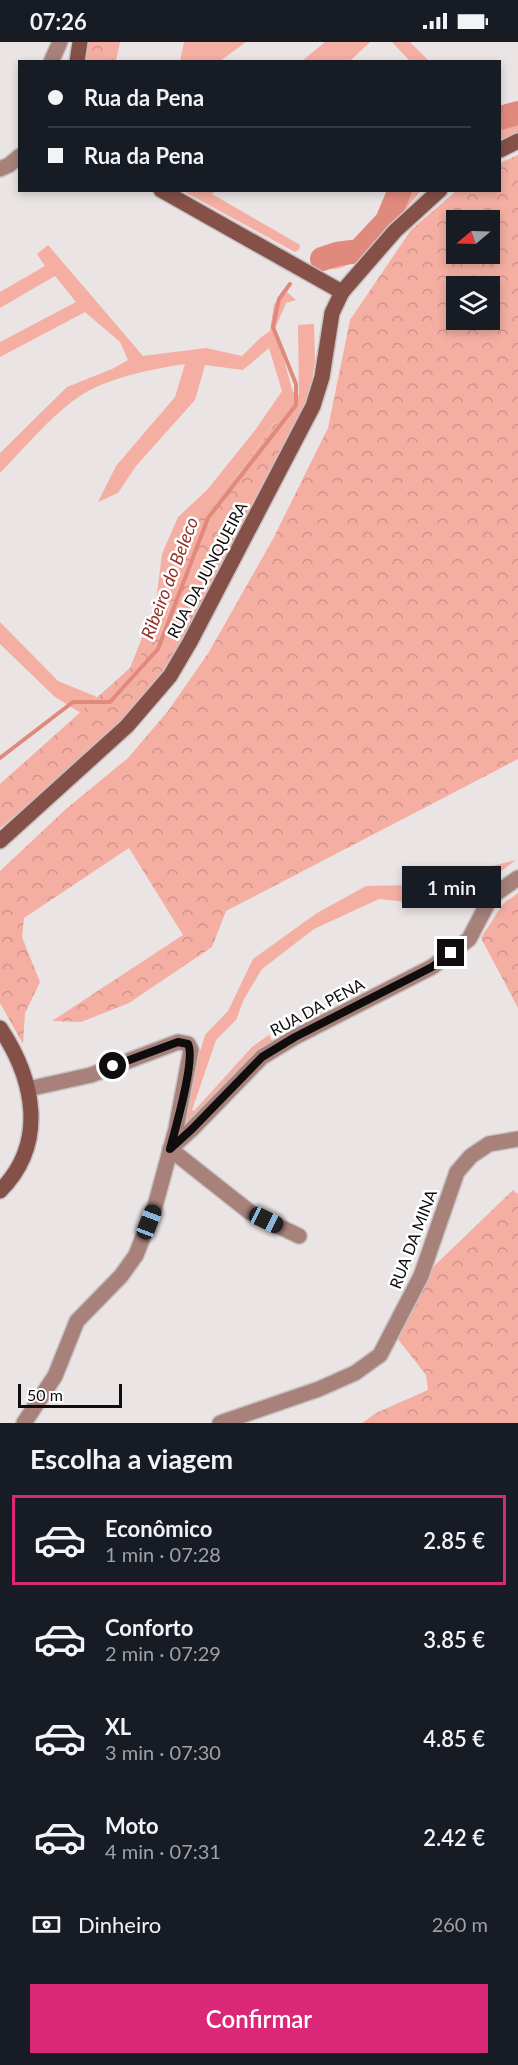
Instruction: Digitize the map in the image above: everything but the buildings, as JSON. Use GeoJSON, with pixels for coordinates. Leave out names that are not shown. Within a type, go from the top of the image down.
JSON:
{"type":"FeatureCollection","features":[{"type":"Feature","properties":{"kind":"main road"},"geometry":{"type":"LineString","coordinates":[[77,60],[80,42]]}},
{"type":"Feature","properties":{"kind":"main road"},"geometry":{"type":"LineString","coordinates":[[501,150],[518,141]]}},
{"type":"Feature","properties":{"kind":"main road"},"geometry":{"type":"LineString","coordinates":[[165,192],[342,292]]}},
{"type":"Feature","properties":{"kind":"main road","name":"RUA DA JUNQUEIRA"},"geometry":{"type":"LineString","coordinates":[[0,841],[127,726],[170,676],[314,406],[322,377],[332,313],[342,292],[395,231],[438,192]]}},
{"type":"Feature","properties":{"kind":"main road"},"geometry":{"type":"LineString","coordinates":[[0,1028],[16,1054],[28,1089],[32,1126],[22,1159],[10,1181],[0,1191]]}},
{"type":"Feature","properties":{"kind":"street"},"geometry":{"type":"LineString","coordinates":[[52,60],[60,42]]}},
{"type":"Feature","properties":{"kind":"street"},"geometry":{"type":"LineString","coordinates":[[0,169],[18,158]]}},
{"type":"Feature","properties":{"kind":"street","name":"RUA DA PENA"},"geometry":{"type":"LineString","coordinates":[[170,1149],[262,1057],[295,1037],[432,967],[469,939],[491,897],[518,878]]}},
{"type":"Feature","properties":{"kind":"street"},"geometry":{"type":"LineString","coordinates":[[24,1423],[56,1376],[77,1321],[121,1276],[136,1255],[155,1206],[191,1050],[188,1044],[178,1042],[91,1075],[28,1089]]}},
{"type":"Feature","properties":{"kind":"street","name":"RUA DA MINA"},"geometry":{"type":"LineString","coordinates":[[220,1423],[319,1389],[355,1373],[380,1355],[422,1276],[457,1172],[471,1156],[489,1144],[518,1139]]}},
{"type":"Feature","properties":{"kind":"street"},"geometry":{"type":"LineString","coordinates":[[170,1149],[251,1213],[299,1236]]}},
{"type":"Feature","properties":{"kind":"green space"},"geometry":{"type":"Polygon","coordinates":[[[87,42],[120,42],[116,60],[86,60],[84,56],[87,42]]]}},
{"type":"Feature","properties":{"kind":"green space"},"geometry":{"type":"Polygon","coordinates":[[[184,42],[246,42],[221,60],[180,60],[184,42]]]}},
{"type":"Feature","properties":{"kind":"green space"},"geometry":{"type":"Polygon","coordinates":[[[325,42],[370,42],[351,60],[303,60],[325,42]]]}},
{"type":"Feature","properties":{"kind":"green space"},"geometry":{"type":"Polygon","coordinates":[[[392,42],[410,42],[428,60],[409,60],[392,42]]]}},
{"type":"Feature","properties":{"kind":"green space"},"geometry":{"type":"Polygon","coordinates":[[[518,106],[518,132],[501,140],[501,112],[518,106]]]}},
{"type":"Feature","properties":{"kind":"green space"},"geometry":{"type":"Polygon","coordinates":[[[518,155],[518,759],[226,911],[212,947],[129,1003],[81,1022],[52,1021],[183,935],[129,848],[24,918],[22,937],[40,982],[25,1013],[23,1044],[0,1003],[0,871],[66,809],[128,758],[168,711],[209,652],[273,539],[328,428],[350,320],[411,230],[455,192],[501,192],[501,163],[518,155]]]}},
{"type":"Feature","properties":{"kind":"green space"},"geometry":{"type":"Polygon","coordinates":[[[185,192],[214,192],[212,194],[300,245],[299,250],[295,252],[185,192]]]}},
{"type":"Feature","properties":{"kind":"green space"},"geometry":{"type":"Polygon","coordinates":[[[394,192],[420,192],[381,237],[356,259],[345,266],[334,269],[312,261],[311,255],[314,253],[334,251],[355,242],[372,226],[394,192]]]}},
{"type":"Feature","properties":{"kind":"green space"},"geometry":{"type":"Polygon","coordinates":[[[48,245],[143,356],[206,348],[242,356],[270,331],[274,304],[287,292],[296,300],[286,303],[275,329],[293,392],[299,395],[298,325],[314,324],[315,361],[308,406],[287,441],[274,423],[239,473],[196,517],[179,566],[165,624],[130,668],[156,602],[162,554],[178,517],[207,490],[256,429],[282,391],[269,348],[243,370],[205,365],[195,400],[136,466],[118,493],[98,502],[116,466],[175,397],[185,364],[123,377],[76,398],[42,429],[0,473],[0,453],[67,387],[128,360],[120,342],[85,312],[0,357],[0,342],[76,302],[55,276],[0,308],[0,292],[45,266],[37,254],[48,245]]]}},
{"type":"Feature","properties":{"kind":"green space"},"geometry":{"type":"Polygon","coordinates":[[[275,422],[287,441],[177,652],[138,703],[101,742],[0,828],[0,784],[130,668],[165,624],[179,566],[196,517],[239,473],[275,422]]]}},
{"type":"Feature","properties":{"kind":"green space"},"geometry":{"type":"Polygon","coordinates":[[[0,622],[58,681],[97,697],[81,713],[55,697],[0,644],[0,622]]]}},
{"type":"Feature","properties":{"kind":"green space"},"geometry":{"type":"Polygon","coordinates":[[[516,860],[484,884],[450,886],[416,903],[379,899],[314,929],[262,969],[244,999],[236,1020],[216,1040],[192,1110],[194,1111],[252,1047],[269,1035],[274,1044],[190,1123],[184,1122],[193,1075],[205,1035],[228,1011],[253,959],[317,913],[366,886],[415,885],[516,860]]]}},
{"type":"Feature","properties":{"kind":"green space"},"geometry":{"type":"Polygon","coordinates":[[[518,893],[518,1008],[481,938],[503,904],[518,893]]]}},
{"type":"Feature","properties":{"kind":"green space"},"geometry":{"type":"Polygon","coordinates":[[[513,1190],[518,1194],[518,1423],[362,1423],[376,1413],[428,1390],[426,1375],[397,1338],[433,1267],[513,1190]]]}},
{"type":"Feature","properties":{"kind":"waterway"},"geometry":{"type":"LineString","coordinates":[[501,118],[518,113]]}},
{"type":"Feature","properties":{"kind":"waterway"},"geometry":{"type":"LineString","coordinates":[[322,259],[359,251],[387,221],[399,192]]}},
{"type":"Feature","properties":{"kind":"waterway","name":"Ribeiro do Beleco"},"geometry":{"type":"LineString","coordinates":[[0,758],[73,702],[110,702],[158,649],[208,518],[296,405],[296,384],[273,327],[279,299],[290,284]]}},
{"type":"Feature","properties":{"kind":"route"},"geometry":{"type":"LineString","coordinates":[[113,1066],[178,1042],[188,1044],[191,1050],[189,1066],[170,1149],[262,1057],[295,1037],[432,967],[451,953]]}}]}
